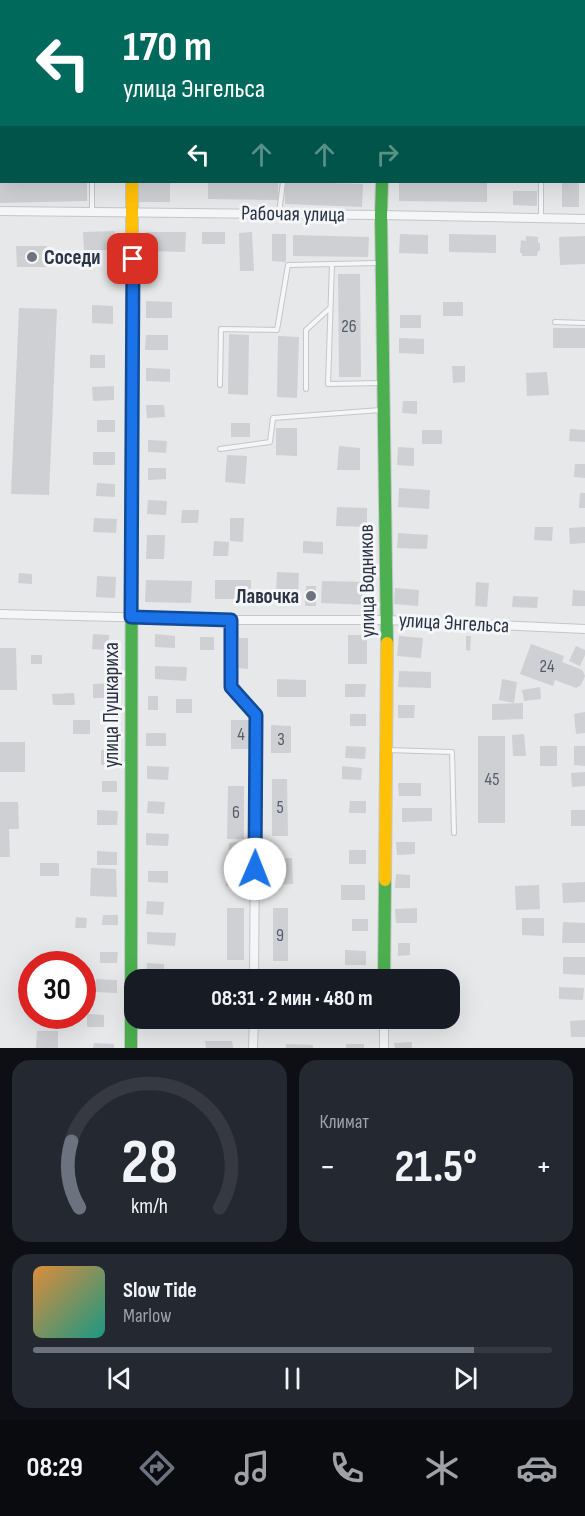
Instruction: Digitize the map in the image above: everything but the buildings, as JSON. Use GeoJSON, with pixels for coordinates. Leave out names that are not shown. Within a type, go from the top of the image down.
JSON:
{"type":"FeatureCollection","features":[{"type":"Feature","properties":{"kind":"street","name":"улица Пушкариха"},"geometry":{"type":"LineString","coordinates":[[130,1048],[132,183]]}},
{"type":"Feature","properties":{"kind":"street","name":"улица Водников"},"geometry":{"type":"LineString","coordinates":[[382,183],[387,620],[384,969]]}},
{"type":"Feature","properties":{"kind":"street","name":"Рабочая улица"},"geometry":{"type":"LineString","coordinates":[[0,211],[279,213],[585,219]]}},
{"type":"Feature","properties":{"kind":"street","name":"улица Энгельса"},"geometry":{"type":"LineString","coordinates":[[0,614],[231,620],[387,620],[585,629]]}},
{"type":"Feature","properties":{"kind":"street"},"geometry":{"type":"LineString","coordinates":[[231,620],[231,687],[256,715],[254,969]]}},
{"type":"Feature","properties":{"kind":"street"},"geometry":{"type":"LineString","coordinates":[[253,1048],[254,1029]]}},
{"type":"Feature","properties":{"kind":"street"},"geometry":{"type":"LineString","coordinates":[[384,1029],[384,1048]]}},
{"type":"Feature","properties":{"kind":"lane"},"geometry":{"type":"LineString","coordinates":[[92,183],[92,211]]}},
{"type":"Feature","properties":{"kind":"lane"},"geometry":{"type":"LineString","coordinates":[[279,213],[283,183]]}},
{"type":"Feature","properties":{"kind":"lane"},"geometry":{"type":"LineString","coordinates":[[541,183],[541,218]]}},
{"type":"Feature","properties":{"kind":"lane"},"geometry":{"type":"LineString","coordinates":[[220,385],[221,329],[277,330],[288,265],[382,263]]}},
{"type":"Feature","properties":{"kind":"lane"},"geometry":{"type":"LineString","coordinates":[[332,264],[328,384],[384,383]]}},
{"type":"Feature","properties":{"kind":"lane"},"geometry":{"type":"LineString","coordinates":[[306,389],[306,330],[331,307]]}},
{"type":"Feature","properties":{"kind":"lane"},"geometry":{"type":"LineString","coordinates":[[555,322],[585,323]]}},
{"type":"Feature","properties":{"kind":"lane"},"geometry":{"type":"LineString","coordinates":[[220,449],[270,442],[273,418],[384,410]]}},
{"type":"Feature","properties":{"kind":"lane"},"geometry":{"type":"LineString","coordinates":[[386,750],[452,752],[454,833]]}},
{"type":"Feature","properties":{"kind":"traffic: fast"},"geometry":{"type":"LineString","coordinates":[[382,183],[387,643]]}},
{"type":"Feature","properties":{"kind":"traffic: fast"},"geometry":{"type":"LineString","coordinates":[[131,1048],[132,310]]}},
{"type":"Feature","properties":{"kind":"traffic: fast"},"geometry":{"type":"LineString","coordinates":[[384,969],[385,880]]}},
{"type":"Feature","properties":{"kind":"traffic: slow"},"geometry":{"type":"LineString","coordinates":[[132,183],[132,310]]}},
{"type":"Feature","properties":{"kind":"traffic: slow"},"geometry":{"type":"LineString","coordinates":[[385,880],[387,643]]}},
{"type":"Feature","properties":{"kind":"place","name":"Соседи"},"geometry":{"type":"Point","coordinates":[32,257]}},
{"type":"Feature","properties":{"kind":"place","name":"Лавочка"},"geometry":{"type":"Point","coordinates":[311,596]}},
{"type":"Feature","properties":{"kind":"route"},"geometry":{"type":"LineString","coordinates":[[133,259],[131,617],[231,620],[231,687],[256,715],[255,869]]}}]}
